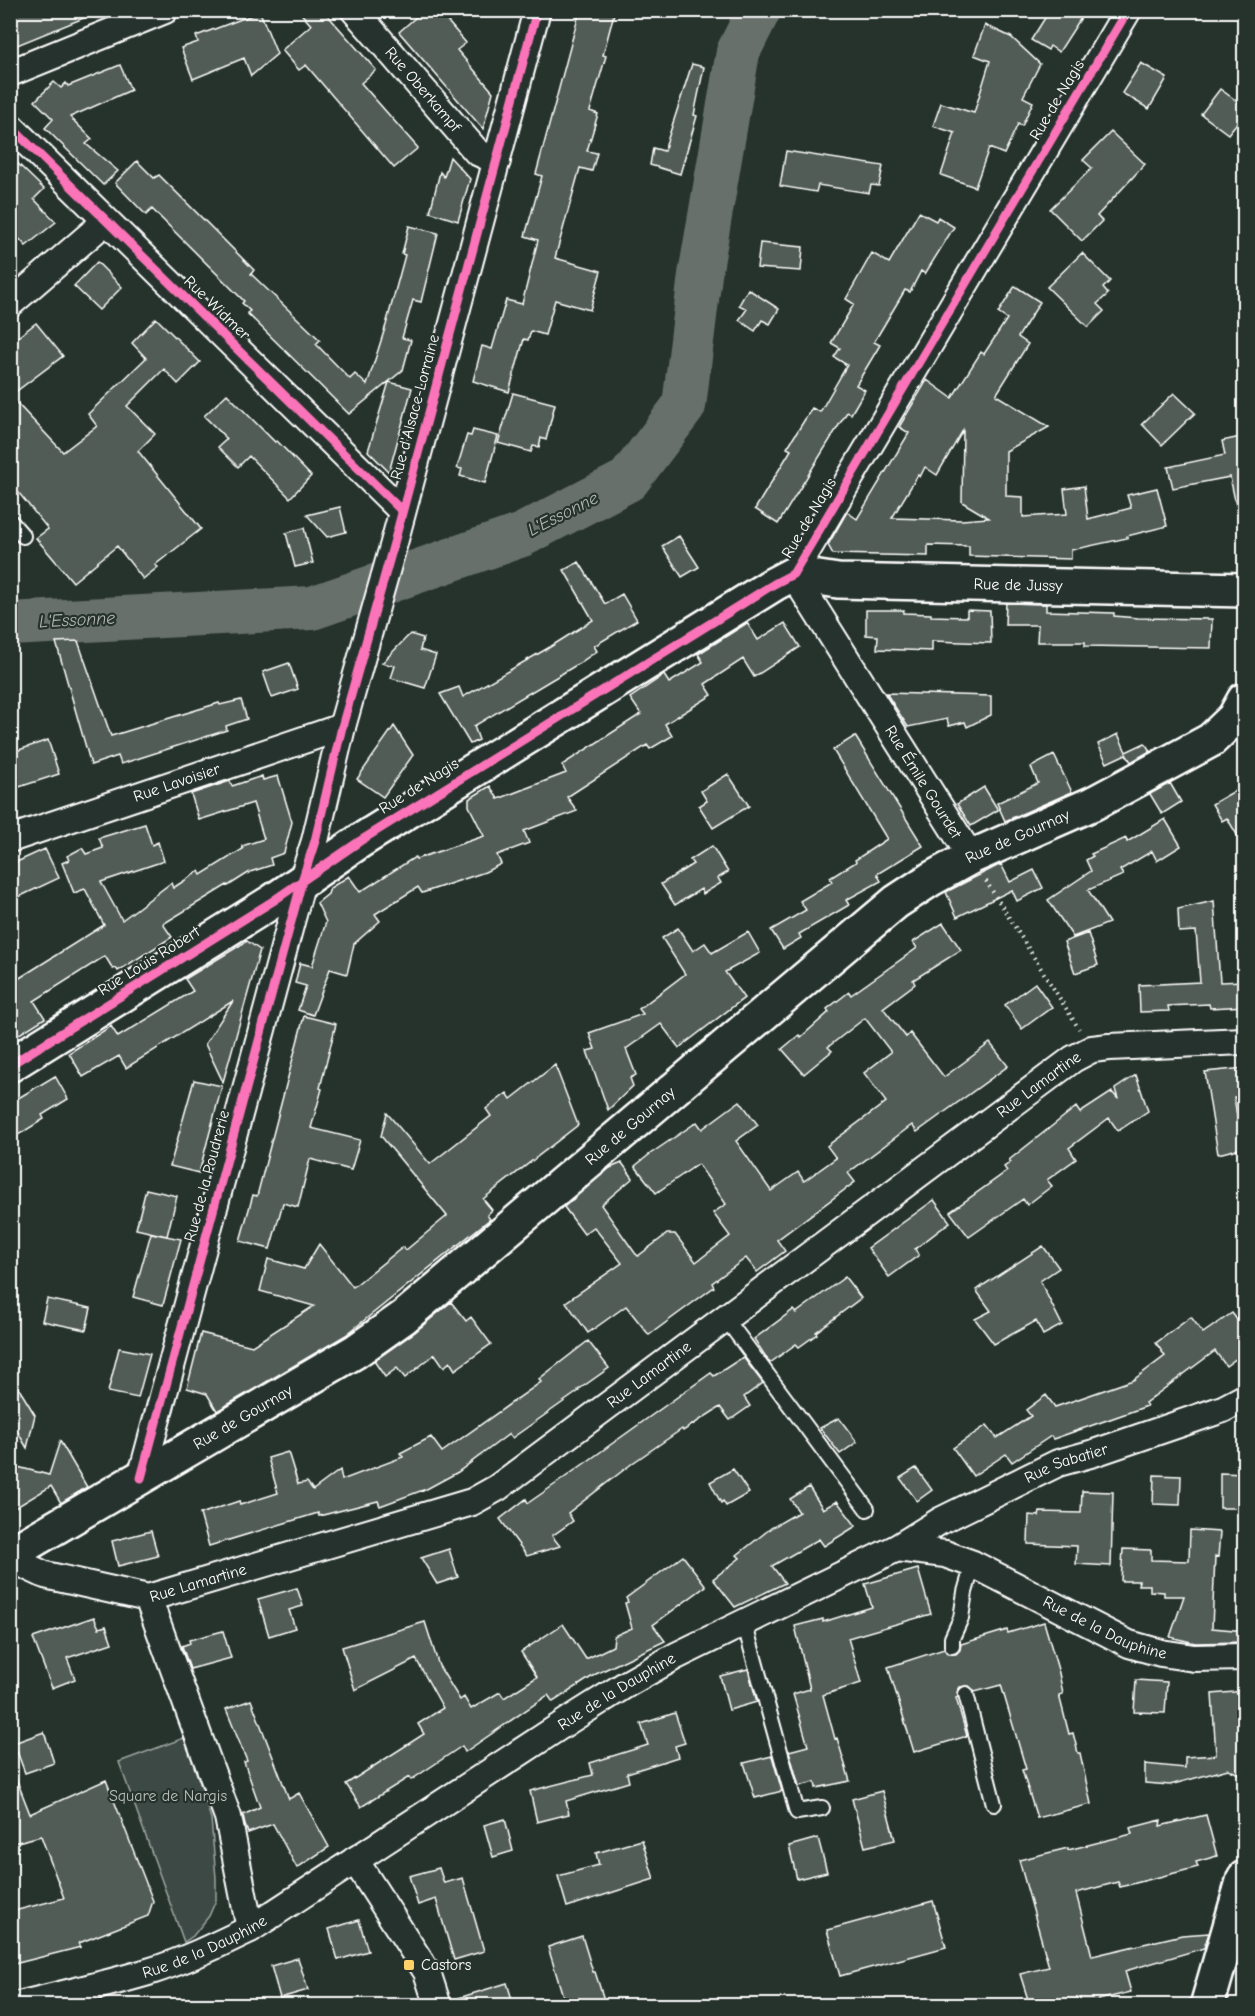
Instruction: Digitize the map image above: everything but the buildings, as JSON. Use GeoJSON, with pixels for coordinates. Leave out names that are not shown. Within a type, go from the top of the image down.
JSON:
{"type":"FeatureCollection","features":[{"type":"Feature","properties":{"kind":"street"},"geometry":{"type":"LineString","coordinates":[[10,73],[165,10]]}},
{"type":"Feature","properties":{"kind":"street","name":"Rue Oberkampf"},"geometry":{"type":"LineString","coordinates":[[354,10],[477,152],[497,161]]}},
{"type":"Feature","properties":{"kind":"street","name":"Rue d'Alsace-Lorraine"},"geometry":{"type":"LineString","coordinates":[[302,880],[315,841],[342,728],[537,10]]}},
{"type":"Feature","properties":{"kind":"street","name":"Rue de Nagis"},"geometry":{"type":"LineString","coordinates":[[302,880],[380,828],[753,596],[793,574],[1128,10]]}},
{"type":"Feature","properties":{"kind":"street","name":"Rue Widmer"},"geometry":{"type":"LineString","coordinates":[[10,126],[402,511]]}},
{"type":"Feature","properties":{"kind":"street"},"geometry":{"type":"LineString","coordinates":[[10,304],[106,221]]}},
{"type":"Feature","properties":{"kind":"street","name":"Rue de Jussy"},"geometry":{"type":"LineString","coordinates":[[793,574],[838,581],[1245,590]]}},
{"type":"Feature","properties":{"kind":"street","name":"Rue Émile Gourdet"},"geometry":{"type":"LineString","coordinates":[[793,574],[971,857]]}},
{"type":"Feature","properties":{"kind":"street","name":"Rue de Gournay"},"geometry":{"type":"LineString","coordinates":[[14,1553],[356,1351],[404,1317],[896,902],[971,857],[1094,803],[1211,740],[1234,718],[1245,700]]}},
{"type":"Feature","properties":{"kind":"street","name":"Rue Lavoisier"},"geometry":{"type":"LineString","coordinates":[[10,839],[342,728]]}},
{"type":"Feature","properties":{"kind":"street","name":"Rue Louis Robert"},"geometry":{"type":"LineString","coordinates":[[10,1065],[273,901],[302,880]]}},
{"type":"Feature","properties":{"kind":"street","name":"Rue de la Poudrerie"},"geometry":{"type":"LineString","coordinates":[[141,1478],[302,880]]}},
{"type":"Feature","properties":{"kind":"street","name":"Rue Lamartine"},"geometry":{"type":"LineString","coordinates":[[14,1553],[28,1567],[45,1575],[148,1598],[472,1502],[497,1488],[1073,1059],[1092,1049],[1245,1041]]}},
{"type":"Feature","properties":{"kind":"street","name":"Rue Sabatier"},"geometry":{"type":"LineString","coordinates":[[897,1548],[940,1521],[1058,1463],[1224,1409],[1245,1398]]}},
{"type":"Feature","properties":{"kind":"street","name":"Rue de la Dauphine"},"geometry":{"type":"LineString","coordinates":[[14,2006],[150,1972],[206,1951],[250,1929],[625,1685],[676,1656],[897,1548],[945,1554],[973,1564],[1130,1644],[1161,1653],[1194,1658],[1245,1657]]}},
{"type":"Feature","properties":{"kind":"street"},"geometry":{"type":"LineString","coordinates":[[148,1598],[228,1817],[250,1929]]}},
{"type":"Feature","properties":{"kind":"street"},"geometry":{"type":"LineString","coordinates":[[355,1860],[427,1972],[438,2006]]}},
{"type":"Feature","properties":{"kind":"street"},"geometry":{"type":"LineString","coordinates":[[1207,2006],[1245,1878]]}},
{"type":"Feature","properties":{"kind":"lane"},"geometry":{"type":"LineString","coordinates":[[10,521],[23,536]]}},
{"type":"Feature","properties":{"kind":"lane"},"geometry":{"type":"LineString","coordinates":[[727,1317],[732,1327],[867,1509]]}},
{"type":"Feature","properties":{"kind":"lane"},"geometry":{"type":"LineString","coordinates":[[951,1646],[961,1618],[973,1564]]}},
{"type":"Feature","properties":{"kind":"lane"},"geometry":{"type":"LineString","coordinates":[[744,1622],[797,1812],[822,1808]]}},
{"type":"Feature","properties":{"kind":"lane"},"geometry":{"type":"LineString","coordinates":[[966,1695],[994,1804]]}},
{"type":"Feature","properties":{"kind":"green space","name":"Square de Nargis"},"geometry":{"type":"Polygon","coordinates":[[[184,1738],[211,1819],[216,1900],[209,1916],[193,1936],[184,1942],[119,1762],[184,1738]]]}},
{"type":"Feature","properties":{"kind":"waterway","name":"L'Essonne"},"geometry":{"type":"LineString","coordinates":[[10,624],[312,608],[522,535],[628,480],[684,406],[700,275],[738,52],[759,10]]}},
{"type":"Feature","properties":{"kind":"cycle path"},"geometry":{"type":"LineString","coordinates":[[141,1478],[302,881],[315,841],[342,727],[394,543],[537,10]]}},
{"type":"Feature","properties":{"kind":"cycle path"},"geometry":{"type":"LineString","coordinates":[[10,1065],[273,901],[360,841],[793,574],[1128,10]]}},
{"type":"Feature","properties":{"kind":"cycle path"},"geometry":{"type":"LineString","coordinates":[[10,126],[402,511]]}},
{"type":"Feature","properties":{"kind":"place","name":"Castors"},"geometry":{"type":"Point","coordinates":[409,1965]}}]}
